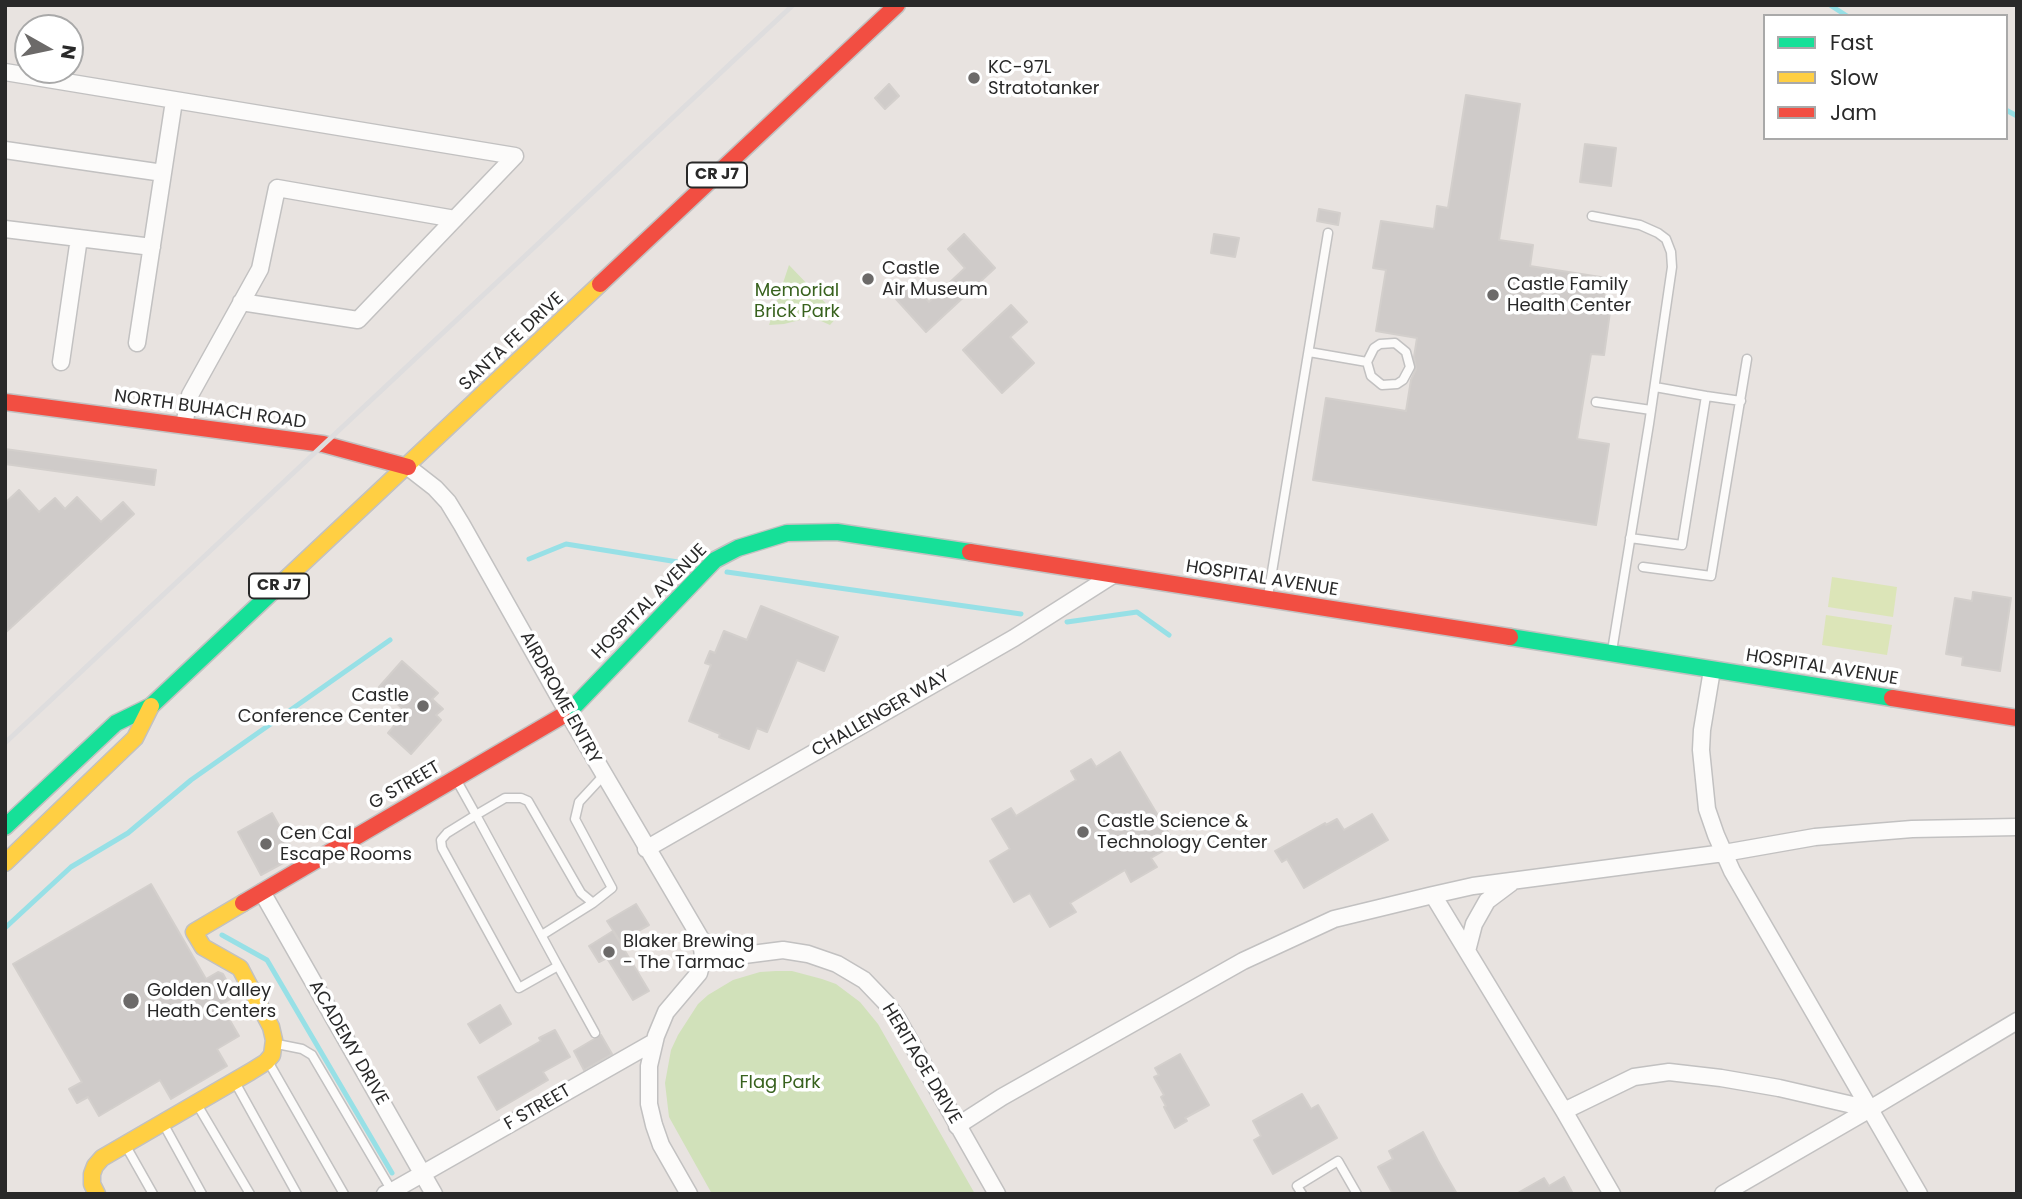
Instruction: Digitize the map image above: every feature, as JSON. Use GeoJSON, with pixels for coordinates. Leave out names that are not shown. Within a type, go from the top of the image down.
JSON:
{"type":"FeatureCollection","features":[{"type":"Feature","properties":{"kind":"street","name":"SANTA FE DRIVE"},"geometry":{"type":"LineString","coordinates":[[5,827],[116,723],[151,706],[897,5]]}},
{"type":"Feature","properties":{"kind":"street"},"geometry":{"type":"LineString","coordinates":[[5,72],[515,156],[358,320],[241,302]]}},
{"type":"Feature","properties":{"kind":"street"},"geometry":{"type":"LineString","coordinates":[[138,343],[174,101]]}},
{"type":"Feature","properties":{"kind":"street"},"geometry":{"type":"LineString","coordinates":[[5,150],[163,173]]}},
{"type":"Feature","properties":{"kind":"street"},"geometry":{"type":"LineString","coordinates":[[184,425],[190,395],[260,269],[276,188],[455,219]]}},
{"type":"Feature","properties":{"kind":"street"},"geometry":{"type":"LineString","coordinates":[[5,229],[152,247]]}},
{"type":"Feature","properties":{"kind":"street"},"geometry":{"type":"LineString","coordinates":[[61,362],[79,238]]}},
{"type":"Feature","properties":{"kind":"street","name":"NORTH BUHACH ROAD"},"geometry":{"type":"LineString","coordinates":[[5,402],[323,444],[408,467]]}},
{"type":"Feature","properties":{"kind":"street","name":"AIRDROME ENTRY"},"geometry":{"type":"LineString","coordinates":[[408,467],[448,502],[482,557],[646,849],[701,939]]}},
{"type":"Feature","properties":{"kind":"street","name":"HOSPITAL AVENUE"},"geometry":{"type":"LineString","coordinates":[[568,713],[715,560],[738,548],[787,533],[837,532],[2017,718]]}},
{"type":"Feature","properties":{"kind":"street","name":"CHALLENGER WAY"},"geometry":{"type":"LineString","coordinates":[[646,849],[1014,638],[1114,575]]}},
{"type":"Feature","properties":{"kind":"street"},"geometry":{"type":"LineString","coordinates":[[1712,670],[1702,730],[1703,780],[1707,809],[1724,853],[1919,1194]]}},
{"type":"Feature","properties":{"kind":"street","name":"SANTA FE DRIVE"},"geometry":{"type":"LineString","coordinates":[[5,863],[135,738],[151,706]]}},
{"type":"Feature","properties":{"kind":"street","name":"G STREET"},"geometry":{"type":"LineString","coordinates":[[274,1043],[271,1027],[240,968],[203,947],[194,932],[568,713]]}},
{"type":"Feature","properties":{"kind":"street"},"geometry":{"type":"LineString","coordinates":[[957,1126],[1002,1097],[1243,961],[1334,919],[1473,886],[1724,853],[1815,837],[1912,829],[2017,827]]}},
{"type":"Feature","properties":{"kind":"street"},"geometry":{"type":"LineString","coordinates":[[1468,951],[1474,924],[1487,901],[1514,881]]}},
{"type":"Feature","properties":{"kind":"street","name":"ACADEMY DRIVE"},"geometry":{"type":"LineString","coordinates":[[262,892],[434,1194]]}},
{"type":"Feature","properties":{"kind":"street"},"geometry":{"type":"LineString","coordinates":[[1433,895],[1612,1194]]}},
{"type":"Feature","properties":{"kind":"street"},"geometry":{"type":"LineString","coordinates":[[689,1194],[661,1145],[651,1115],[648,1095],[649,1066],[654,1042],[666,1012],[699,973],[701,939]]}},
{"type":"Feature","properties":{"kind":"street","name":"HERITAGE DRIVE"},"geometry":{"type":"LineString","coordinates":[[701,939],[714,951],[728,955],[783,950],[808,954],[837,964],[864,980],[897,1018],[997,1194]]}},
{"type":"Feature","properties":{"kind":"street"},"geometry":{"type":"LineString","coordinates":[[1723,1194],[2017,1021]]}},
{"type":"Feature","properties":{"kind":"street","name":"F STREET"},"geometry":{"type":"LineString","coordinates":[[388,1192],[654,1042]]}},
{"type":"Feature","properties":{"kind":"street"},"geometry":{"type":"LineString","coordinates":[[97,1194],[92,1184],[92,1174],[102,1158],[268,1060],[272,1055],[274,1043]]}},
{"type":"Feature","properties":{"kind":"street"},"geometry":{"type":"LineString","coordinates":[[1564,1111],[1634,1076],[1669,1072],[1779,1088],[1870,1109]]}},
{"type":"Feature","properties":{"kind":"lane"},"geometry":{"type":"LineString","coordinates":[[1592,216],[1640,225],[1658,233],[1666,239],[1671,252],[1672,267],[1612,654]]}},
{"type":"Feature","properties":{"kind":"lane"},"geometry":{"type":"LineString","coordinates":[[1268,599],[1328,233]]}},
{"type":"Feature","properties":{"kind":"lane"},"geometry":{"type":"LineString","coordinates":[[1387,342],[1406,352],[1410,367],[1404,380],[1390,386],[1376,382],[1367,369],[1367,362],[1374,348],[1387,342]]}},
{"type":"Feature","properties":{"kind":"lane"},"geometry":{"type":"LineString","coordinates":[[1309,352],[1367,362]]}},
{"type":"Feature","properties":{"kind":"lane"},"geometry":{"type":"LineString","coordinates":[[1643,567],[1711,576],[1747,359]]}},
{"type":"Feature","properties":{"kind":"lane"},"geometry":{"type":"LineString","coordinates":[[1655,387],[1741,401]]}},
{"type":"Feature","properties":{"kind":"lane"},"geometry":{"type":"LineString","coordinates":[[1630,538],[1682,545],[1706,396]]}},
{"type":"Feature","properties":{"kind":"lane"},"geometry":{"type":"LineString","coordinates":[[1596,402],[1651,410]]}},
{"type":"Feature","properties":{"kind":"lane"},"geometry":{"type":"LineString","coordinates":[[542,935],[612,888],[575,820],[579,802],[604,775]]}},
{"type":"Feature","properties":{"kind":"lane"},"geometry":{"type":"LineString","coordinates":[[456,779],[595,1033]]}},
{"type":"Feature","properties":{"kind":"lane"},"geometry":{"type":"LineString","coordinates":[[558,965],[519,988],[442,848],[441,840],[505,797],[521,797],[528,801],[581,893],[593,903]]}},
{"type":"Feature","properties":{"kind":"lane"},"geometry":{"type":"LineString","coordinates":[[274,1043],[302,1049],[312,1055],[388,1192]]}},
{"type":"Feature","properties":{"kind":"lane"},"geometry":{"type":"LineString","coordinates":[[268,1060],[344,1194]]}},
{"type":"Feature","properties":{"kind":"lane"},"geometry":{"type":"LineString","coordinates":[[234,1082],[297,1194]]}},
{"type":"Feature","properties":{"kind":"lane"},"geometry":{"type":"LineString","coordinates":[[197,1103],[250,1194]]}},
{"type":"Feature","properties":{"kind":"lane"},"geometry":{"type":"LineString","coordinates":[[162,1123],[202,1194]]}},
{"type":"Feature","properties":{"kind":"lane"},"geometry":{"type":"LineString","coordinates":[[125,1145],[153,1194]]}},
{"type":"Feature","properties":{"kind":"lane"},"geometry":{"type":"LineString","coordinates":[[1302,1194],[1297,1186],[1338,1161],[1357,1194]]}},
{"type":"Feature","properties":{"kind":"green space","name":"Memorial Brick Park"},"geometry":{"type":"Polygon","coordinates":[[[789,265],[838,316],[830,325],[812,317],[769,325],[789,265]]]}},
{"type":"Feature","properties":{"kind":"green space"},"geometry":{"type":"Polygon","coordinates":[[[1832,577],[1897,587],[1893,617],[1828,607],[1832,577]]]}},
{"type":"Feature","properties":{"kind":"green space"},"geometry":{"type":"Polygon","coordinates":[[[1826,615],[1892,625],[1887,655],[1822,645],[1826,615]]]}},
{"type":"Feature","properties":{"kind":"green space","name":"Flag Park"},"geometry":{"type":"Polygon","coordinates":[[[792,971],[836,984],[860,1002],[878,1024],[975,1194],[712,1194],[669,1117],[665,1083],[671,1050],[698,1004],[708,995],[733,980],[760,972],[792,971]]]}},
{"type":"Feature","properties":{"kind":"building"},"geometry":{"type":"Polygon","coordinates":[[[889,84],[899,96],[885,109],[875,98],[889,84]]]}},
{"type":"Feature","properties":{"kind":"building","name":"Castle Family Health Center"},"geometry":{"type":"Polygon","coordinates":[[[1466,95],[1520,104],[1499,240],[1533,245],[1530,266],[1607,278],[1602,310],[1610,312],[1604,355],[1591,354],[1577,439],[1609,444],[1596,525],[1313,480],[1326,398],[1406,411],[1411,380],[1416,369],[1414,357],[1417,338],[1376,331],[1386,270],[1373,268],[1381,221],[1434,229],[1437,206],[1448,208],[1466,95]]]}},
{"type":"Feature","properties":{"kind":"building"},"geometry":{"type":"Polygon","coordinates":[[[1585,144],[1616,148],[1611,186],[1580,182],[1585,144]]]}},
{"type":"Feature","properties":{"kind":"building"},"geometry":{"type":"Polygon","coordinates":[[[1319,209],[1340,213],[1338,225],[1317,221],[1319,209]]]}},
{"type":"Feature","properties":{"kind":"building"},"geometry":{"type":"Polygon","coordinates":[[[964,234],[995,268],[926,332],[896,299],[912,283],[929,302],[965,268],[948,249],[964,234]]]}},
{"type":"Feature","properties":{"kind":"building"},"geometry":{"type":"Polygon","coordinates":[[[1214,234],[1239,238],[1235,257],[1211,253],[1214,234]]]}},
{"type":"Feature","properties":{"kind":"building"},"geometry":{"type":"Polygon","coordinates":[[[1011,305],[1027,322],[1010,337],[1034,363],[1002,393],[963,350],[1011,305]]]}},
{"type":"Feature","properties":{"kind":"building"},"geometry":{"type":"Polygon","coordinates":[[[5,449],[156,470],[154,485],[5,464],[5,449]]]}},
{"type":"Feature","properties":{"kind":"building"},"geometry":{"type":"Polygon","coordinates":[[[19,490],[39,512],[55,498],[65,509],[77,497],[101,522],[123,502],[134,514],[5,633],[5,503],[19,490]]]}},
{"type":"Feature","properties":{"kind":"building"},"geometry":{"type":"Polygon","coordinates":[[[1973,592],[2011,598],[2000,671],[1962,665],[1963,657],[1946,654],[1955,598],[1972,601],[1973,592]]]}},
{"type":"Feature","properties":{"kind":"building"},"geometry":{"type":"Polygon","coordinates":[[[761,606],[838,637],[824,671],[797,660],[767,732],[757,728],[749,749],[689,721],[711,665],[705,663],[710,651],[715,653],[724,631],[747,640],[761,606]]]}},
{"type":"Feature","properties":{"kind":"building","name":"Castle Conference Center"},"geometry":{"type":"Polygon","coordinates":[[[402,661],[438,693],[432,699],[443,709],[436,715],[441,720],[411,754],[388,733],[406,712],[379,687],[402,661]]]}},
{"type":"Feature","properties":{"kind":"building","name":"Castle Science & Technology Center"},"geometry":{"type":"Polygon","coordinates":[[[1120,752],[1175,844],[1151,858],[1157,867],[1131,882],[1125,870],[1070,903],[1076,912],[1050,927],[1030,893],[1014,902],[990,861],[1010,849],[992,819],[1011,808],[1016,816],[1076,780],[1071,771],[1091,759],[1096,767],[1120,752]]]}},
{"type":"Feature","properties":{"kind":"building","name":"Cen Cal Escape Rooms"},"geometry":{"type":"Polygon","coordinates":[[[272,813],[296,856],[261,875],[238,832],[272,813]]]}},
{"type":"Feature","properties":{"kind":"building"},"geometry":{"type":"Polygon","coordinates":[[[1372,814],[1388,840],[1304,888],[1287,859],[1282,862],[1275,851],[1325,823],[1326,825],[1337,819],[1344,830],[1372,814]]]}},
{"type":"Feature","properties":{"kind":"building","name":"Golden Valley Heath Centers"},"geometry":{"type":"Polygon","coordinates":[[[151,884],[206,979],[218,972],[223,974],[235,996],[221,1005],[239,1036],[217,1049],[227,1066],[171,1099],[160,1080],[99,1116],[88,1097],[77,1103],[69,1089],[82,1082],[13,964],[151,884]]]}},
{"type":"Feature","properties":{"kind":"building"},"geometry":{"type":"Polygon","coordinates":[[[636,904],[649,925],[620,941],[607,921],[636,904]]]}},
{"type":"Feature","properties":{"kind":"building","name":"Blaker Brewing - The Tarmac"},"geometry":{"type":"Polygon","coordinates":[[[613,931],[649,991],[633,1000],[607,958],[599,962],[589,946],[613,931]]]}},
{"type":"Feature","properties":{"kind":"building"},"geometry":{"type":"Polygon","coordinates":[[[500,1005],[511,1024],[480,1043],[468,1024],[500,1005]]]}},
{"type":"Feature","properties":{"kind":"building"},"geometry":{"type":"Polygon","coordinates":[[[555,1030],[570,1057],[543,1072],[548,1080],[497,1110],[478,1077],[555,1030]]]}},
{"type":"Feature","properties":{"kind":"building"},"geometry":{"type":"Polygon","coordinates":[[[601,1035],[612,1054],[584,1070],[574,1051],[601,1035]]]}},
{"type":"Feature","properties":{"kind":"building"},"geometry":{"type":"Polygon","coordinates":[[[1180,1054],[1209,1105],[1185,1118],[1187,1121],[1175,1128],[1164,1107],[1166,1106],[1161,1097],[1164,1095],[1154,1077],[1159,1075],[1155,1068],[1180,1054]]]}},
{"type":"Feature","properties":{"kind":"building"},"geometry":{"type":"Polygon","coordinates":[[[1302,1094],[1311,1109],[1318,1105],[1337,1138],[1273,1174],[1254,1140],[1261,1136],[1253,1121],[1302,1094]]]}},
{"type":"Feature","properties":{"kind":"building"},"geometry":{"type":"Polygon","coordinates":[[[1423,1132],[1457,1194],[1393,1194],[1378,1167],[1393,1159],[1389,1151],[1423,1132]]]}},
{"type":"Feature","properties":{"kind":"building"},"geometry":{"type":"Polygon","coordinates":[[[1564,1177],[1573,1194],[1516,1194],[1544,1178],[1549,1186],[1564,1177]]]}},
{"type":"Feature","properties":{"kind":"waterway"},"geometry":{"type":"LineString","coordinates":[[1830,5],[1844,14]]}},
{"type":"Feature","properties":{"kind":"waterway"},"geometry":{"type":"LineString","coordinates":[[2008,111],[2017,116]]}},
{"type":"Feature","properties":{"kind":"waterway"},"geometry":{"type":"LineString","coordinates":[[529,559],[566,544],[678,562]]}},
{"type":"Feature","properties":{"kind":"waterway"},"geometry":{"type":"LineString","coordinates":[[727,572],[1021,614]]}},
{"type":"Feature","properties":{"kind":"waterway"},"geometry":{"type":"LineString","coordinates":[[1067,622],[1137,612],[1169,635]]}},
{"type":"Feature","properties":{"kind":"waterway"},"geometry":{"type":"LineString","coordinates":[[5,928],[71,867],[128,833],[191,780],[390,640]]}},
{"type":"Feature","properties":{"kind":"waterway"},"geometry":{"type":"LineString","coordinates":[[222,935],[267,960],[392,1173]]}},
{"type":"Feature","properties":{"kind":"railway"},"geometry":{"type":"LineString","coordinates":[[5,743],[793,5]]}},
{"type":"Feature","properties":{"kind":"traffic: fast"},"geometry":{"type":"LineString","coordinates":[[562,716],[568,713],[715,560],[738,548],[787,533],[837,532],[970,552]]}},
{"type":"Feature","properties":{"kind":"traffic: fast"},"geometry":{"type":"LineString","coordinates":[[5,827],[116,723],[151,706],[287,578]]}},
{"type":"Feature","properties":{"kind":"traffic: fast"},"geometry":{"type":"LineString","coordinates":[[1510,637],[1892,698]]}},
{"type":"Feature","properties":{"kind":"traffic: slow"},"geometry":{"type":"LineString","coordinates":[[287,578],[600,284]]}},
{"type":"Feature","properties":{"kind":"traffic: slow"},"geometry":{"type":"LineString","coordinates":[[5,863],[135,738],[151,706]]}},
{"type":"Feature","properties":{"kind":"traffic: slow"},"geometry":{"type":"LineString","coordinates":[[97,1194],[92,1184],[92,1174],[102,1158],[250,1072],[272,1055],[274,1040],[271,1027],[240,968],[203,947],[194,932],[243,903]]}},
{"type":"Feature","properties":{"kind":"traffic: jam"},"geometry":{"type":"LineString","coordinates":[[600,284],[897,5]]}},
{"type":"Feature","properties":{"kind":"traffic: jam"},"geometry":{"type":"LineString","coordinates":[[5,402],[323,444],[408,467]]}},
{"type":"Feature","properties":{"kind":"traffic: jam"},"geometry":{"type":"LineString","coordinates":[[970,552],[1510,637]]}},
{"type":"Feature","properties":{"kind":"traffic: jam"},"geometry":{"type":"LineString","coordinates":[[1892,698],[2017,718]]}},
{"type":"Feature","properties":{"kind":"traffic: jam"},"geometry":{"type":"LineString","coordinates":[[243,903],[562,716]]}},
{"type":"Feature","properties":{"kind":"place","name":"KC-97L Stratotanker"},"geometry":{"type":"Point","coordinates":[974,78]}},
{"type":"Feature","properties":{"kind":"place","name":"Castle Air Museum"},"geometry":{"type":"Point","coordinates":[868,279]}},
{"type":"Feature","properties":{"kind":"place","name":"Castle Family Health Center"},"geometry":{"type":"Point","coordinates":[1493,295]}},
{"type":"Feature","properties":{"kind":"place","name":"Castle Conference Center"},"geometry":{"type":"Point","coordinates":[423,706]}},
{"type":"Feature","properties":{"kind":"place","name":"Castle Science & Technology Center"},"geometry":{"type":"Point","coordinates":[1083,832]}},
{"type":"Feature","properties":{"kind":"place","name":"Cen Cal Escape Rooms"},"geometry":{"type":"Point","coordinates":[266,844]}},
{"type":"Feature","properties":{"kind":"place","name":"Blaker Brewing - The Tarmac"},"geometry":{"type":"Point","coordinates":[609,952]}},
{"type":"Feature","properties":{"kind":"place","name":"Golden Valley Heath Centers"},"geometry":{"type":"Point","coordinates":[131,1001]}}]}
